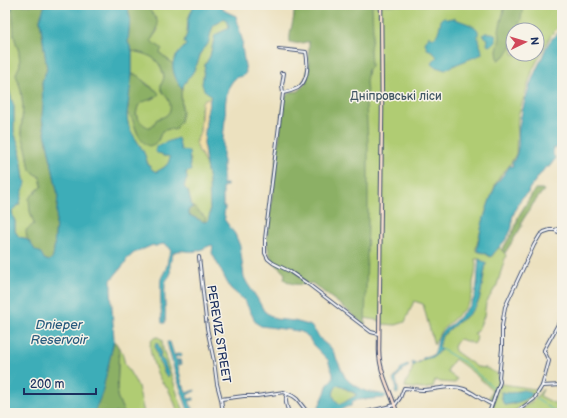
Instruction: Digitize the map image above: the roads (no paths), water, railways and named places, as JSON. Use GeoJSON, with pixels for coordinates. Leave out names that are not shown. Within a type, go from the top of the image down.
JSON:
{"type":"FeatureCollection","features":[{"type":"Feature","properties":{"kind":"main road"},"geometry":{"type":"LineString","coordinates":[[381,5],[382,110],[379,334],[380,362],[397,413]]}},
{"type":"Feature","properties":{"kind":"street"},"geometry":{"type":"LineString","coordinates":[[279,49],[306,52],[307,57],[306,74],[302,84],[298,88],[283,93]]}},
{"type":"Feature","properties":{"kind":"street"},"geometry":{"type":"LineString","coordinates":[[281,73],[284,73],[282,85],[283,93],[265,239],[265,253],[268,259],[308,284],[371,332],[379,334]]}},
{"type":"Feature","properties":{"kind":"street"},"geometry":{"type":"LineString","coordinates":[[489,413],[500,382],[502,326],[505,307],[540,235],[544,232],[562,227]]}},
{"type":"Feature","properties":{"kind":"street"},"geometry":{"type":"LineString","coordinates":[[555,230],[562,233]]}},
{"type":"Feature","properties":{"kind":"street","name":"PEREVIZ STREET"},"geometry":{"type":"LineString","coordinates":[[199,257],[207,328],[223,413]]}},
{"type":"Feature","properties":{"kind":"street"},"geometry":{"type":"LineString","coordinates":[[515,413],[534,399],[542,386],[549,361],[544,350],[562,317]]}},
{"type":"Feature","properties":{"kind":"street"},"geometry":{"type":"LineString","coordinates":[[542,386],[562,385]]}},
{"type":"Feature","properties":{"kind":"street"},"geometry":{"type":"LineString","coordinates":[[362,413],[395,405],[404,388],[422,390],[458,387],[465,389],[491,404]]}},
{"type":"Feature","properties":{"kind":"street"},"geometry":{"type":"LineString","coordinates":[[221,399],[284,392],[297,399],[308,413]]}},
{"type":"Feature","properties":{"kind":"street"},"geometry":{"type":"LineString","coordinates":[[287,394],[286,402],[289,413]]}},
{"type":"Feature","properties":{"kind":"water"},"geometry":{"type":"Polygon","coordinates":[[[5,5],[12,6],[5,26],[5,5]]]}},
{"type":"Feature","properties":{"kind":"water","name":"Dnieper Reservoir"},"geometry":{"type":"Polygon","coordinates":[[[45,5],[127,5],[130,18],[128,42],[132,51],[132,74],[127,120],[132,134],[143,151],[148,165],[156,172],[167,165],[170,157],[157,153],[155,150],[157,146],[178,138],[181,150],[189,151],[191,171],[186,172],[187,179],[184,187],[188,191],[192,207],[188,210],[189,215],[204,222],[208,221],[210,213],[209,181],[204,143],[207,113],[211,95],[204,90],[202,84],[205,65],[210,56],[215,35],[229,28],[226,20],[224,18],[214,25],[208,44],[201,52],[193,72],[182,89],[175,75],[173,64],[174,60],[186,45],[184,42],[187,34],[188,19],[194,5],[221,5],[225,11],[236,16],[243,42],[242,47],[246,72],[233,81],[226,96],[226,117],[223,139],[223,184],[227,184],[227,186],[223,186],[223,207],[225,207],[224,219],[235,234],[240,246],[244,277],[264,311],[275,319],[294,321],[312,327],[322,341],[332,349],[345,377],[351,383],[365,391],[385,395],[386,396],[384,398],[356,400],[353,401],[351,406],[346,407],[336,413],[318,413],[319,406],[327,386],[333,378],[328,360],[313,345],[304,333],[261,326],[256,323],[245,301],[230,288],[212,253],[212,245],[197,251],[179,251],[173,253],[170,264],[170,275],[165,284],[165,323],[162,323],[161,279],[171,251],[165,244],[157,246],[153,245],[134,253],[126,260],[111,280],[114,340],[102,393],[94,413],[5,413],[5,81],[14,107],[14,132],[20,149],[24,179],[26,182],[20,202],[12,211],[15,221],[15,231],[19,237],[30,242],[35,250],[41,253],[44,259],[49,261],[53,257],[54,250],[58,195],[42,118],[42,82],[47,69],[40,19],[45,5]],[[340,385],[336,387],[333,395],[335,400],[340,404],[357,395],[344,388],[340,385]]]}},
{"type":"Feature","properties":{"kind":"water"},"geometry":{"type":"Polygon","coordinates":[[[445,17],[447,19],[453,18],[477,29],[482,54],[445,70],[433,66],[431,63],[437,57],[432,51],[427,49],[425,43],[429,36],[434,38],[436,36],[442,18],[445,17]]]}},
{"type":"Feature","properties":{"kind":"water"},"geometry":{"type":"Polygon","coordinates":[[[562,30],[562,126],[557,139],[562,144],[562,147],[554,148],[553,155],[556,158],[549,167],[545,168],[529,189],[528,193],[525,194],[520,200],[512,219],[512,227],[508,236],[491,257],[477,251],[487,207],[497,183],[510,166],[513,166],[512,163],[518,150],[519,127],[527,93],[540,62],[545,62],[545,51],[553,37],[562,30]]]}},
{"type":"Feature","properties":{"kind":"water"},"geometry":{"type":"Polygon","coordinates":[[[485,33],[492,33],[496,35],[496,42],[489,46],[487,45],[488,39],[483,35],[485,33]]]}},
{"type":"Feature","properties":{"kind":"water"},"geometry":{"type":"Polygon","coordinates":[[[479,259],[486,263],[481,292],[476,306],[467,316],[442,336],[439,347],[441,350],[439,352],[433,357],[421,361],[424,357],[433,355],[442,332],[471,304],[477,288],[479,259]]]}},
{"type":"Feature","properties":{"kind":"water"},"geometry":{"type":"Polygon","coordinates":[[[167,342],[170,342],[174,355],[181,353],[182,355],[181,357],[175,356],[176,360],[181,360],[182,364],[179,365],[179,361],[177,362],[182,384],[186,393],[195,390],[187,395],[188,399],[194,398],[194,400],[189,401],[194,413],[189,413],[174,369],[167,342]]]}},
{"type":"Feature","properties":{"kind":"water"},"geometry":{"type":"Polygon","coordinates":[[[156,343],[159,347],[160,358],[164,361],[169,375],[168,377],[165,375],[159,362],[155,346],[156,343]]]}},
{"type":"Feature","properties":{"kind":"water"},"geometry":{"type":"Polygon","coordinates":[[[408,364],[409,366],[396,378],[398,393],[396,394],[396,386],[393,380],[402,368],[408,364]]]}},
{"type":"Feature","properties":{"kind":"water"},"geometry":{"type":"Polygon","coordinates":[[[523,390],[531,392],[531,395],[519,402],[505,405],[503,403],[501,392],[511,393],[523,390]]]}},
{"type":"Feature","properties":{"kind":"waterway"},"geometry":{"type":"LineString","coordinates":[[441,349],[464,362],[494,388]]}},
{"type":"Feature","properties":{"kind":"waterway"},"geometry":{"type":"LineString","coordinates":[[385,396],[389,395]]}},
{"type":"Feature","properties":{"kind":"waterway"},"geometry":{"type":"LineString","coordinates":[[536,399],[558,413]]}},
{"type":"Feature","properties":{"kind":"park label","name":"Дніпровські ліси"},"geometry":{"type":"Point","coordinates":[396,96]}}]}
